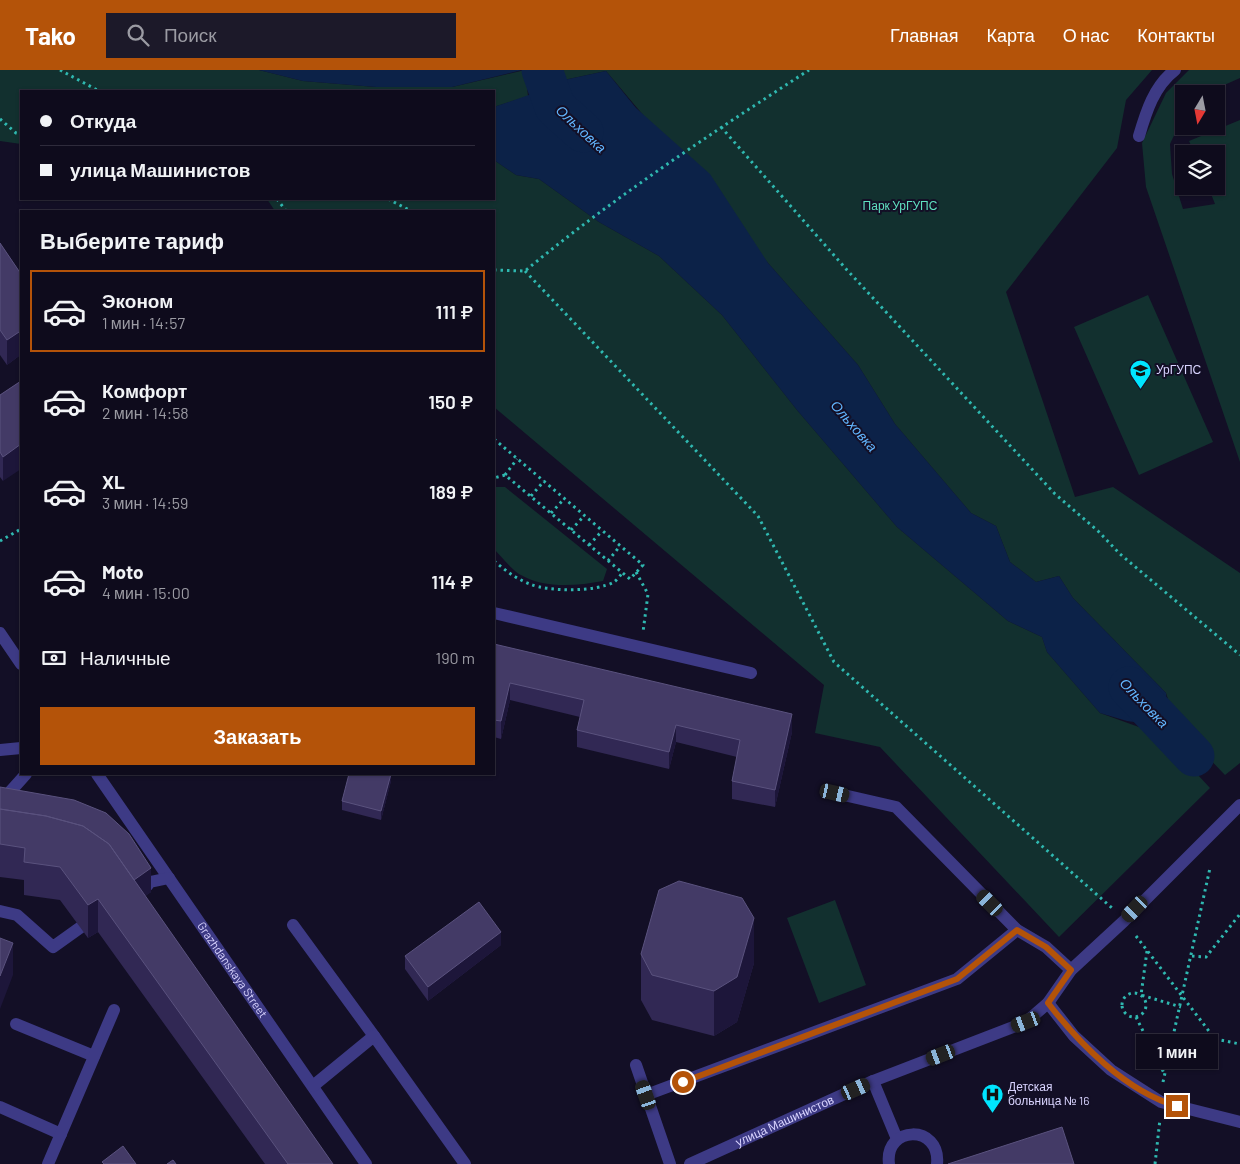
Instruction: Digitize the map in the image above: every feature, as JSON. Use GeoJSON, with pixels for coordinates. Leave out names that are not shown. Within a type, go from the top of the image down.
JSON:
{"type":"FeatureCollection","features":[{"type":"Feature","properties":{"kind":"street"},"geometry":{"type":"LineString","coordinates":[[1139,136],[1148,106],[1166,77],[1175,70]]}},
{"type":"Feature","properties":{"kind":"street"},"geometry":{"type":"LineString","coordinates":[[495,613],[751,673]]}},
{"type":"Feature","properties":{"kind":"street"},"geometry":{"type":"LineString","coordinates":[[0,633],[20,663]]}},
{"type":"Feature","properties":{"kind":"street"},"geometry":{"type":"LineString","coordinates":[[0,750],[20,748]]}},
{"type":"Feature","properties":{"kind":"street"},"geometry":{"type":"LineString","coordinates":[[1,802],[25,775]]}},
{"type":"Feature","properties":{"kind":"street","name":"Grazhdanskaya Street"},"geometry":{"type":"LineString","coordinates":[[98,775],[366,1164]]}},
{"type":"Feature","properties":{"kind":"street"},"geometry":{"type":"LineString","coordinates":[[835,793],[896,807],[1017,930],[1046,947],[1071,970]]}},
{"type":"Feature","properties":{"kind":"street","name":"улица Машинистов"},"geometry":{"type":"LineString","coordinates":[[690,1164],[873,1081],[1026,1022],[1048,1003],[1071,970],[1124,921],[1240,805]]}},
{"type":"Feature","properties":{"kind":"street"},"geometry":{"type":"LineString","coordinates":[[147,886],[150,882],[169,878]]}},
{"type":"Feature","properties":{"kind":"street"},"geometry":{"type":"LineString","coordinates":[[0,911],[17,916],[53,947],[81,927]]}},
{"type":"Feature","properties":{"kind":"street"},"geometry":{"type":"LineString","coordinates":[[293,925],[465,1164]]}},
{"type":"Feature","properties":{"kind":"street"},"geometry":{"type":"LineString","coordinates":[[646,1095],[957,979],[1017,930]]}},
{"type":"Feature","properties":{"kind":"street"},"geometry":{"type":"LineString","coordinates":[[1048,1003],[1074,1036],[1111,1070],[1161,1102],[1240,1122]]}},
{"type":"Feature","properties":{"kind":"street"},"geometry":{"type":"LineString","coordinates":[[48,1164],[114,1010]]}},
{"type":"Feature","properties":{"kind":"street"},"geometry":{"type":"LineString","coordinates":[[16,1024],[94,1056]]}},
{"type":"Feature","properties":{"kind":"street"},"geometry":{"type":"LineString","coordinates":[[313,1086],[374,1036]]}},
{"type":"Feature","properties":{"kind":"street"},"geometry":{"type":"LineString","coordinates":[[636,1065],[670,1164]]}},
{"type":"Feature","properties":{"kind":"street"},"geometry":{"type":"LineString","coordinates":[[873,1081],[897,1139]]}},
{"type":"Feature","properties":{"kind":"street"},"geometry":{"type":"LineString","coordinates":[[0,1106],[62,1134]]}},
{"type":"Feature","properties":{"kind":"street"},"geometry":{"type":"LineString","coordinates":[[889,1164],[888,1154],[897,1139],[911,1134],[926,1138],[936,1149],[937,1164]]}},
{"type":"Feature","properties":{"kind":"path"},"geometry":{"type":"LineString","coordinates":[[60,70],[97,90]]}},
{"type":"Feature","properties":{"kind":"path"},"geometry":{"type":"LineString","coordinates":[[495,270],[525,271],[572,233],[701,140],[809,70]]}},
{"type":"Feature","properties":{"kind":"path"},"geometry":{"type":"LineString","coordinates":[[0,119],[16,133],[20,134]]}},
{"type":"Feature","properties":{"kind":"path"},"geometry":{"type":"LineString","coordinates":[[720,127],[847,270],[1055,494],[1098,531],[1120,554],[1240,655]]}},
{"type":"Feature","properties":{"kind":"path"},"geometry":{"type":"LineString","coordinates":[[390,200],[409,210]]}},
{"type":"Feature","properties":{"kind":"path"},"geometry":{"type":"LineString","coordinates":[[525,271],[758,516],[834,662],[1112,908]]}},
{"type":"Feature","properties":{"kind":"path"},"geometry":{"type":"LineString","coordinates":[[495,440],[643,565],[630,579],[506,474]]}},
{"type":"Feature","properties":{"kind":"path"},"geometry":{"type":"LineString","coordinates":[[495,478],[506,474],[518,459]]}},
{"type":"Feature","properties":{"kind":"path"},"geometry":{"type":"LineString","coordinates":[[531,496],[544,481]]}},
{"type":"Feature","properties":{"kind":"path"},"geometry":{"type":"LineString","coordinates":[[551,513],[564,499]]}},
{"type":"Feature","properties":{"kind":"path"},"geometry":{"type":"LineString","coordinates":[[571,530],[584,516]]}},
{"type":"Feature","properties":{"kind":"path"},"geometry":{"type":"LineString","coordinates":[[0,542],[20,530]]}},
{"type":"Feature","properties":{"kind":"path"},"geometry":{"type":"LineString","coordinates":[[589,545],[602,530]]}},
{"type":"Feature","properties":{"kind":"path"},"geometry":{"type":"LineString","coordinates":[[608,561],[620,546]]}},
{"type":"Feature","properties":{"kind":"path"},"geometry":{"type":"LineString","coordinates":[[495,562],[516,578],[532,585],[560,590],[593,588],[615,581],[622,573]]}},
{"type":"Feature","properties":{"kind":"path"},"geometry":{"type":"LineString","coordinates":[[636,572],[648,594],[643,632]]}},
{"type":"Feature","properties":{"kind":"path"},"geometry":{"type":"LineString","coordinates":[[1163,1082],[1210,868]]}},
{"type":"Feature","properties":{"kind":"path"},"geometry":{"type":"LineString","coordinates":[[1192,956],[1206,957],[1240,914]]}},
{"type":"Feature","properties":{"kind":"path"},"geometry":{"type":"LineString","coordinates":[[1136,936],[1182,999],[1215,1039],[1240,1044]]}},
{"type":"Feature","properties":{"kind":"path"},"geometry":{"type":"LineString","coordinates":[[1147,950],[1142,995],[1146,1003],[1144,1012],[1136,1017],[1127,1015],[1122,1007],[1124,998],[1132,992],[1142,995],[1181,1006]]}},
{"type":"Feature","properties":{"kind":"path"},"geometry":{"type":"LineString","coordinates":[[1136,1017],[1165,1075]]}},
{"type":"Feature","properties":{"kind":"path"},"geometry":{"type":"LineString","coordinates":[[1155,1164],[1160,1119]]}},
{"type":"Feature","properties":{"kind":"green space"},"geometry":{"type":"Polygon","coordinates":[[[0,70],[259,70],[303,81],[376,87],[452,87],[525,70],[528,96],[495,107],[495,90],[20,90],[20,144],[0,141],[0,70]]]}},
{"type":"Feature","properties":{"kind":"green space","name":"Парк УрГУПС"},"geometry":{"type":"Polygon","coordinates":[[[558,70],[1152,70],[1126,100],[1117,148],[1006,292],[1075,497],[1113,487],[1240,573],[1240,763],[1225,775],[1176,724],[1166,693],[1073,598],[1059,576],[1036,582],[1010,562],[996,526],[971,513],[895,424],[858,365],[768,263],[606,71],[564,80],[558,70]]]}},
{"type":"Feature","properties":{"kind":"green space"},"geometry":{"type":"Polygon","coordinates":[[[1189,70],[1240,70],[1240,78],[1224,85],[1175,85],[1175,133],[1170,144],[1175,195],[1179,195],[1183,209],[1215,204],[1212,195],[1225,195],[1225,145],[1191,145],[1189,141],[1204,135],[1225,135],[1225,126],[1240,120],[1240,462],[1146,187],[1142,143],[1166,93],[1189,70]]]}},
{"type":"Feature","properties":{"kind":"green space"},"geometry":{"type":"Polygon","coordinates":[[[495,161],[516,175],[539,179],[599,222],[659,256],[722,315],[797,410],[897,527],[1008,621],[1042,637],[1047,652],[1100,713],[1161,735],[1210,788],[1059,937],[880,747],[815,733],[824,685],[495,408],[495,210],[274,210],[268,200],[495,200],[495,161]]]}},
{"type":"Feature","properties":{"kind":"green space"},"geometry":{"type":"Polygon","coordinates":[[[1148,295],[1213,442],[1139,475],[1074,327],[1148,295]]]}},
{"type":"Feature","properties":{"kind":"green space"},"geometry":{"type":"Polygon","coordinates":[[[495,487],[505,487],[607,569],[603,581],[560,585],[529,579],[509,566],[495,550],[495,487]]]}},
{"type":"Feature","properties":{"kind":"green space"},"geometry":{"type":"Polygon","coordinates":[[[835,900],[866,985],[819,1003],[787,918],[835,900]]]}},
{"type":"Feature","properties":{"kind":"water"},"geometry":{"type":"Polygon","coordinates":[[[259,70],[522,70],[452,87],[376,87],[303,81],[259,70]]]}},
{"type":"Feature","properties":{"kind":"water"},"geometry":{"type":"Polygon","coordinates":[[[606,71],[636,108],[710,174],[768,263],[858,365],[895,424],[971,513],[996,526],[1010,562],[1036,582],[1059,576],[1073,598],[1166,693],[1169,727],[1127,721],[1100,713],[1047,652],[1042,637],[1008,621],[897,527],[797,410],[722,315],[659,256],[599,222],[539,179],[516,175],[495,161],[495,107],[549,88],[564,80],[606,71]]]}},
{"type":"Feature","properties":{"kind":"building"},"geometry":{"type":"Polygon","coordinates":[[[0,243],[20,273],[20,334],[19,332],[7,340],[0,330],[0,243]]]}},
{"type":"Feature","properties":{"kind":"building"},"geometry":{"type":"Polygon","coordinates":[[[20,382],[20,445],[3,457],[0,452],[0,395],[20,382]]]}},
{"type":"Feature","properties":{"kind":"building"},"geometry":{"type":"Polygon","coordinates":[[[495,644],[792,714],[775,790],[732,781],[740,740],[676,725],[669,752],[577,730],[584,700],[510,683],[501,721],[495,720],[495,644]]]}},
{"type":"Feature","properties":{"kind":"building"},"geometry":{"type":"Polygon","coordinates":[[[349,775],[391,775],[381,811],[342,801],[349,775]]]}},
{"type":"Feature","properties":{"kind":"building"},"geometry":{"type":"Polygon","coordinates":[[[0,787],[74,800],[106,813],[129,834],[151,868],[134,880],[109,844],[83,826],[46,816],[0,809],[0,787]]]}},
{"type":"Feature","properties":{"kind":"building"},"geometry":{"type":"Polygon","coordinates":[[[0,809],[46,816],[83,826],[109,844],[333,1164],[288,1164],[98,899],[88,905],[60,867],[24,862],[25,848],[0,844],[0,809]]]}},
{"type":"Feature","properties":{"kind":"building"},"geometry":{"type":"Polygon","coordinates":[[[679,881],[742,898],[754,918],[737,977],[714,991],[652,975],[641,954],[659,890],[679,881]]]}},
{"type":"Feature","properties":{"kind":"building"},"geometry":{"type":"Polygon","coordinates":[[[479,902],[501,932],[428,987],[405,956],[479,902]]]}},
{"type":"Feature","properties":{"kind":"building"},"geometry":{"type":"Polygon","coordinates":[[[0,938],[13,943],[0,976],[0,938]]]}},
{"type":"Feature","properties":{"kind":"building"},"geometry":{"type":"Polygon","coordinates":[[[1062,1127],[1074,1164],[948,1164],[1062,1127]]]}},
{"type":"Feature","properties":{"kind":"building"},"geometry":{"type":"Polygon","coordinates":[[[123,1146],[136,1164],[104,1164],[102,1162],[123,1146]]]}},
{"type":"Feature","properties":{"kind":"building"},"geometry":{"type":"Polygon","coordinates":[[[173,1160],[176,1164],[167,1164],[173,1160]]]}},
{"type":"Feature","properties":{"kind":"waterway","name":"Ольховка"},"geometry":{"type":"LineString","coordinates":[[542,70],[555,107],[583,132]]}},
{"type":"Feature","properties":{"kind":"waterway","name":"Ольховка"},"geometry":{"type":"LineString","coordinates":[[1129,687],[1194,756]]}},
{"type":"Feature","properties":{"kind":"place","name":"УрГУПС"},"geometry":{"type":"Point","coordinates":[1140,389]}},
{"type":"Feature","properties":{"kind":"place","name":"Детская больница № 16"},"geometry":{"type":"Point","coordinates":[992,1113]}},
{"type":"Feature","properties":{"kind":"route"},"geometry":{"type":"LineString","coordinates":[[683,1082],[957,979],[1017,930],[1046,947],[1071,970],[1048,1003],[1074,1036],[1111,1070],[1161,1102],[1177,1106]]}}]}
